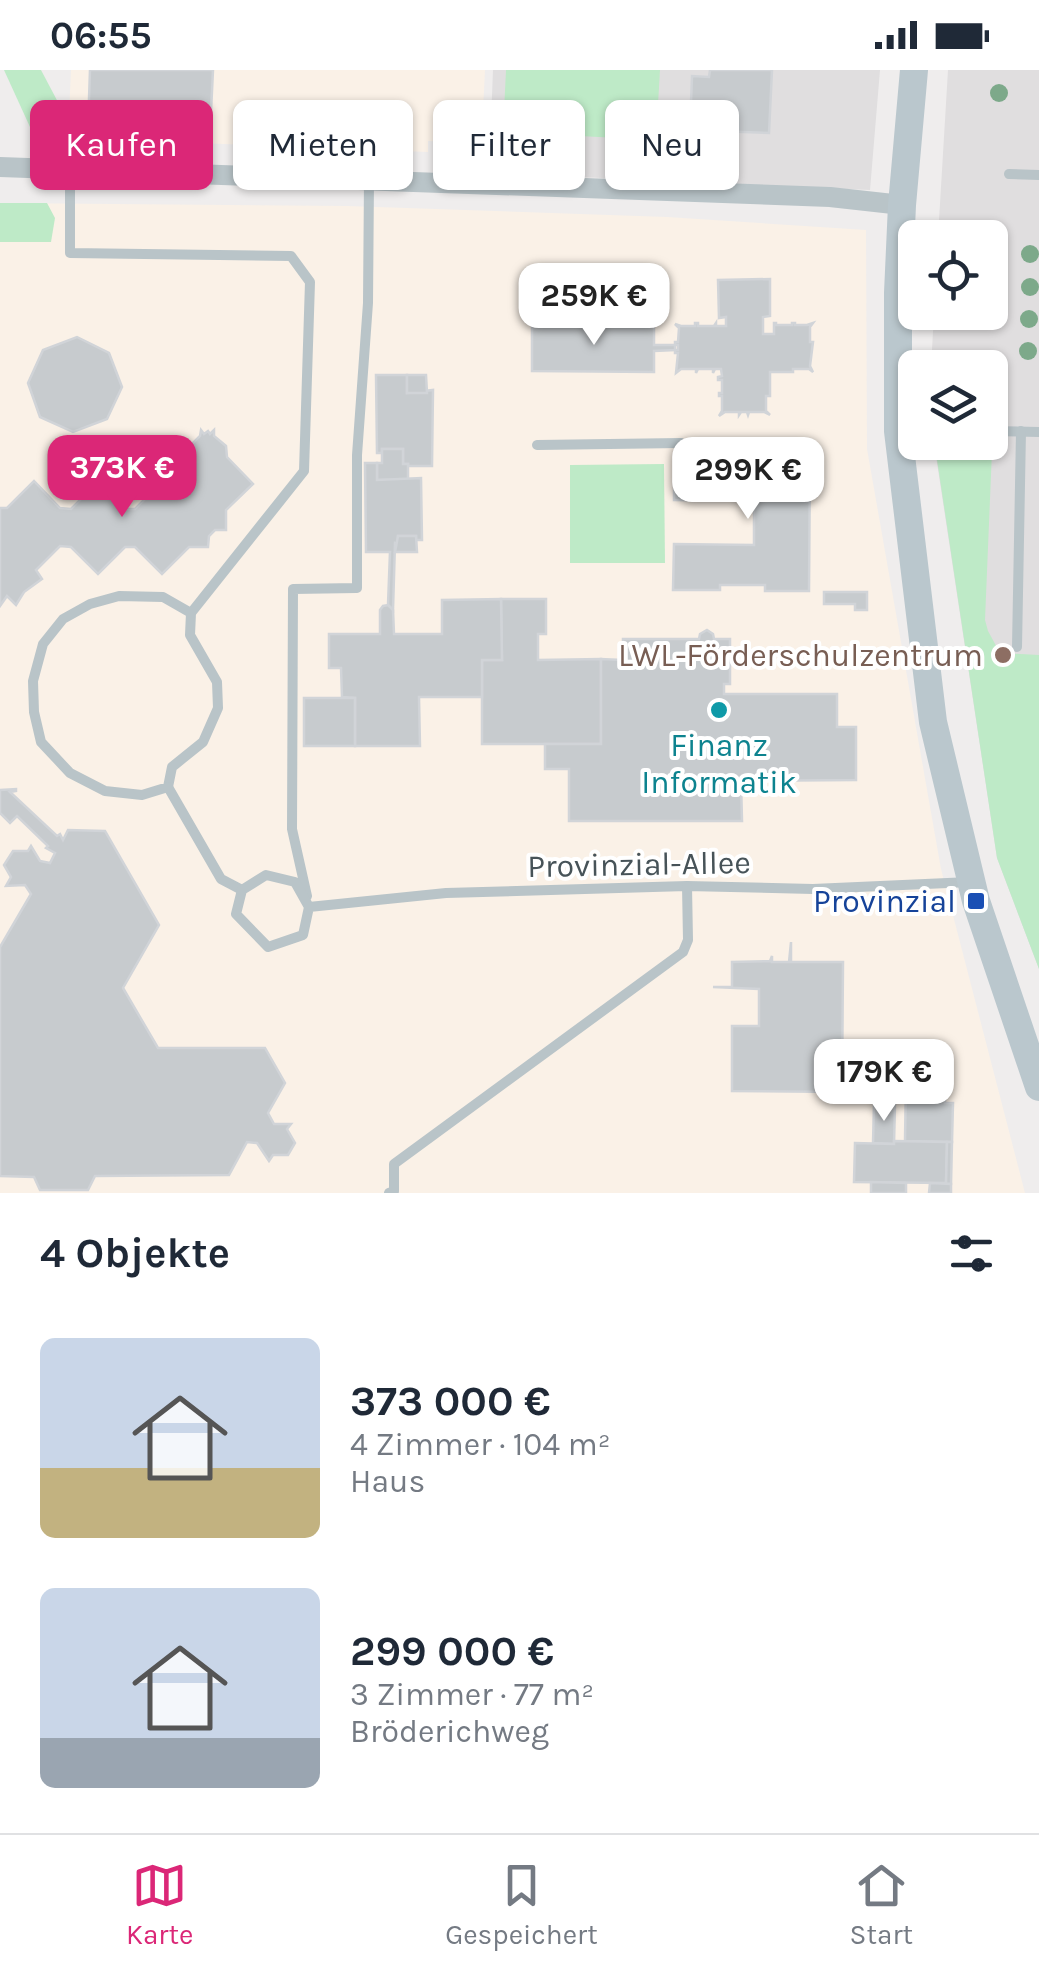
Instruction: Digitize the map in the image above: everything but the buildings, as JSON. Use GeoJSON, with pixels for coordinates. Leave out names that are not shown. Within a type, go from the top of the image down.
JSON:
{"type":"FeatureCollection","features":[{"type":"Feature","properties":{"kind":"street"},"geometry":{"type":"LineString","coordinates":[[901,350],[898,293],[914,70]]}},
{"type":"Feature","properties":{"kind":"street"},"geometry":{"type":"LineString","coordinates":[[0,167],[30,168]]}},
{"type":"Feature","properties":{"kind":"street"},"geometry":{"type":"LineString","coordinates":[[413,182],[830,196],[902,205]]}},
{"type":"Feature","properties":{"kind":"street"},"geometry":{"type":"LineString","coordinates":[[909,460],[933,722],[970,882],[1039,1087]]}},
{"type":"Feature","properties":{"kind":"lane"},"geometry":{"type":"LineString","coordinates":[[1009,174],[1039,175]]}},
{"type":"Feature","properties":{"kind":"lane"},"geometry":{"type":"LineString","coordinates":[[70,190],[70,254],[290,256],[310,282],[304,470],[191,613],[190,635],[217,682],[218,708],[203,742],[172,768],[168,786],[222,879],[242,890]]}},
{"type":"Feature","properties":{"kind":"lane"},"geometry":{"type":"LineString","coordinates":[[310,907],[294,882],[266,875],[242,890],[236,914],[268,948],[303,935],[310,907],[292,828],[293,589],[356,588],[356,455],[368,303],[369,190]]}},
{"type":"Feature","properties":{"kind":"lane"},"geometry":{"type":"LineString","coordinates":[[1008,432],[1039,432]]}},
{"type":"Feature","properties":{"kind":"lane"},"geometry":{"type":"LineString","coordinates":[[1018,647],[1021,432]]}},
{"type":"Feature","properties":{"kind":"lane"},"geometry":{"type":"LineString","coordinates":[[537,445],[681,443]]}},
{"type":"Feature","properties":{"kind":"lane"},"geometry":{"type":"LineString","coordinates":[[168,786],[142,795],[106,790],[70,773],[41,742],[34,712],[33,681],[43,644],[64,618],[90,604],[119,596],[163,597],[191,613]]}},
{"type":"Feature","properties":{"kind":"lane","name":"Provinzial-Allee"},"geometry":{"type":"LineString","coordinates":[[310,907],[446,893],[687,886],[813,889],[970,882]]}},
{"type":"Feature","properties":{"kind":"lane"},"geometry":{"type":"LineString","coordinates":[[389,1193],[394,1191],[394,1164],[683,952],[688,940],[687,886]]}},
{"type":"Feature","properties":{"kind":"shaded area"},"geometry":{"type":"Polygon","coordinates":[[[71,70],[485,70],[484,100],[433,100],[433,141],[428,141],[428,152],[413,151],[413,100],[233,100],[233,144],[213,144],[213,100],[70,100],[71,70]]]}},
{"type":"Feature","properties":{"kind":"shaded area"},"geometry":{"type":"Polygon","coordinates":[[[493,70],[880,70],[870,190],[739,184],[739,100],[605,100],[605,178],[585,177],[585,100],[492,100],[493,70]]]}},
{"type":"Feature","properties":{"kind":"shaded area","name":"LWL-Förderschulzentrum"},"geometry":{"type":"Polygon","coordinates":[[[948,70],[1039,70],[1039,969],[997,858],[937,460],[1008,460],[1008,350],[932,350],[933,330],[1008,330],[1008,220],[939,220],[948,70]]]}},
{"type":"Feature","properties":{"kind":"shaded area"},"geometry":{"type":"Polygon","coordinates":[[[0,203],[347,206],[667,217],[866,230],[867,449],[941,869],[1025,1193],[0,1193],[0,203]]]}},
{"type":"Feature","properties":{"kind":"green space"},"geometry":{"type":"Polygon","coordinates":[[[4,70],[41,70],[57,100],[30,100],[30,127],[4,70]]]}},
{"type":"Feature","properties":{"kind":"green space"},"geometry":{"type":"Polygon","coordinates":[[[506,70],[660,70],[658,100],[605,100],[605,137],[585,136],[585,100],[505,100],[506,70]]]}},
{"type":"Feature","properties":{"kind":"green space"},"geometry":{"type":"Polygon","coordinates":[[[0,203],[47,203],[55,218],[51,242],[0,242],[0,203]]]}},
{"type":"Feature","properties":{"kind":"green space"},"geometry":{"type":"Polygon","coordinates":[[[937,460],[992,460],[985,620],[1000,653],[1039,655],[1039,969],[997,858],[937,460]]]}},
{"type":"Feature","properties":{"kind":"green space"},"geometry":{"type":"Polygon","coordinates":[[[664,464],[665,563],[570,563],[570,465],[664,464]]]}},
{"type":"Feature","properties":{"kind":"place","name":"LWL-Förderschulzentrum"},"geometry":{"type":"Point","coordinates":[1003,655]}},
{"type":"Feature","properties":{"kind":"place","name":"Finanz Informatik"},"geometry":{"type":"Point","coordinates":[719,710]}},
{"type":"Feature","properties":{"kind":"place","name":"Provinzial"},"geometry":{"type":"Point","coordinates":[976,901]}}]}
